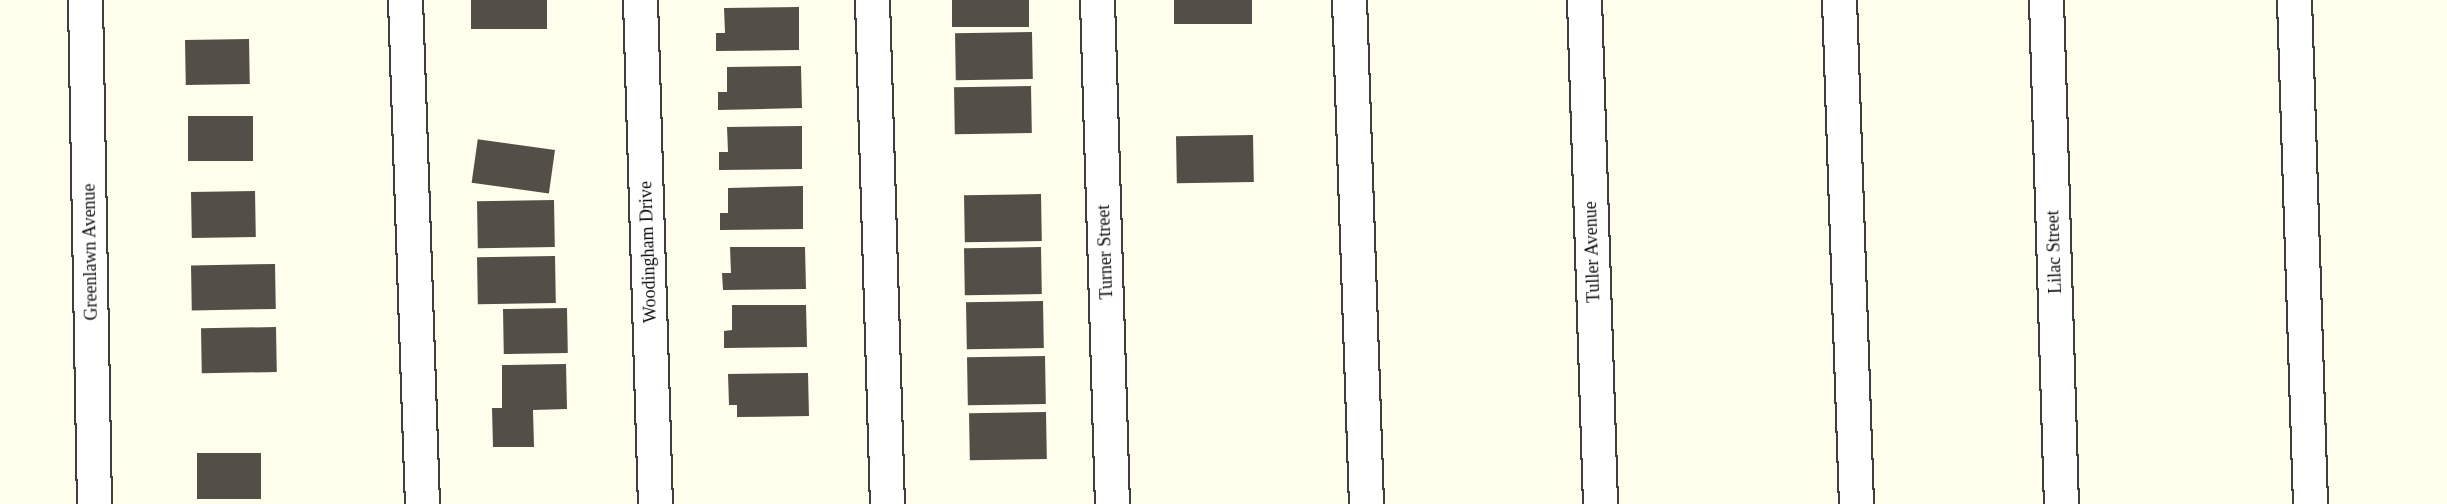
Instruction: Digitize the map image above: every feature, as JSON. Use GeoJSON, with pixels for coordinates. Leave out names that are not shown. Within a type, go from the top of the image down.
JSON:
{"type":"FeatureCollection","features":[{"type":"Feature","properties":{"kind":"street","name":"Greenlawn Avenue"},"geometry":{"type":"LineString","coordinates":[[85,0],[94,504]]}},
{"type":"Feature","properties":{"kind":"street"},"geometry":{"type":"LineString","coordinates":[[405,0],[422,504]]}},
{"type":"Feature","properties":{"kind":"street","name":"Woodingham Drive"},"geometry":{"type":"LineString","coordinates":[[640,0],[655,504]]}},
{"type":"Feature","properties":{"kind":"street"},"geometry":{"type":"LineString","coordinates":[[872,0],[887,504]]}},
{"type":"Feature","properties":{"kind":"street","name":"Turner Street"},"geometry":{"type":"LineString","coordinates":[[1097,0],[1112,504]]}},
{"type":"Feature","properties":{"kind":"street"},"geometry":{"type":"LineString","coordinates":[[1349,0],[1366,504]]}},
{"type":"Feature","properties":{"kind":"street","name":"Tuller Avenue"},"geometry":{"type":"LineString","coordinates":[[1584,0],[1600,504]]}},
{"type":"Feature","properties":{"kind":"street"},"geometry":{"type":"LineString","coordinates":[[1839,0],[1856,504]]}},
{"type":"Feature","properties":{"kind":"street","name":"Lilac Street"},"geometry":{"type":"LineString","coordinates":[[2046,0],[2061,504]]}},
{"type":"Feature","properties":{"kind":"street"},"geometry":{"type":"LineString","coordinates":[[2294,0],[2310,504]]}},
{"type":"Feature","properties":{"kind":"building"},"geometry":{"type":"Polygon","coordinates":[[[471,0],[547,0],[547,29],[471,29],[471,0]]]}},
{"type":"Feature","properties":{"kind":"building"},"geometry":{"type":"Polygon","coordinates":[[[952,0],[1029,0],[1029,27],[952,27],[952,0]]]}},
{"type":"Feature","properties":{"kind":"building"},"geometry":{"type":"Polygon","coordinates":[[[1174,0],[1252,0],[1252,24],[1174,24],[1174,0]]]}},
{"type":"Feature","properties":{"kind":"building"},"geometry":{"type":"Polygon","coordinates":[[[799,7],[799,50],[716,51],[716,33],[725,33],[724,8],[799,7]]]}},
{"type":"Feature","properties":{"kind":"building"},"geometry":{"type":"Polygon","coordinates":[[[1032,32],[1033,79],[956,80],[955,33],[1032,32]]]}},
{"type":"Feature","properties":{"kind":"building"},"geometry":{"type":"Polygon","coordinates":[[[249,39],[250,84],[186,85],[185,40],[249,39]]]}},
{"type":"Feature","properties":{"kind":"building"},"geometry":{"type":"Polygon","coordinates":[[[801,66],[802,108],[718,110],[718,92],[727,92],[727,67],[801,66]]]}},
{"type":"Feature","properties":{"kind":"building"},"geometry":{"type":"Polygon","coordinates":[[[1031,86],[1032,133],[955,134],[954,87],[1031,86]]]}},
{"type":"Feature","properties":{"kind":"building"},"geometry":{"type":"Polygon","coordinates":[[[188,116],[253,116],[253,161],[188,161],[188,116]]]}},
{"type":"Feature","properties":{"kind":"building"},"geometry":{"type":"Polygon","coordinates":[[[802,126],[802,169],[719,170],[719,152],[728,152],[727,127],[802,126]]]}},
{"type":"Feature","properties":{"kind":"building"},"geometry":{"type":"Polygon","coordinates":[[[1253,135],[1254,182],[1177,183],[1176,136],[1253,135]]]}},
{"type":"Feature","properties":{"kind":"building"},"geometry":{"type":"Polygon","coordinates":[[[478,139],[555,150],[549,194],[472,183],[478,139]]]}},
{"type":"Feature","properties":{"kind":"building"},"geometry":{"type":"Polygon","coordinates":[[[803,186],[803,229],[720,230],[720,213],[728,213],[728,188],[803,186]]]}},
{"type":"Feature","properties":{"kind":"building"},"geometry":{"type":"Polygon","coordinates":[[[255,191],[256,237],[192,238],[191,192],[255,191]]]}},
{"type":"Feature","properties":{"kind":"building"},"geometry":{"type":"Polygon","coordinates":[[[1041,194],[1042,241],[965,242],[964,195],[1041,194]]]}},
{"type":"Feature","properties":{"kind":"building"},"geometry":{"type":"Polygon","coordinates":[[[554,200],[555,247],[478,248],[477,201],[554,200]]]}},
{"type":"Feature","properties":{"kind":"building"},"geometry":{"type":"Polygon","coordinates":[[[730,247],[805,247],[806,289],[723,290],[722,273],[731,273],[730,247]]]}},
{"type":"Feature","properties":{"kind":"building"},"geometry":{"type":"Polygon","coordinates":[[[1041,247],[1042,294],[965,295],[964,248],[1041,247]]]}},
{"type":"Feature","properties":{"kind":"building"},"geometry":{"type":"Polygon","coordinates":[[[555,256],[556,303],[478,304],[477,257],[555,256]]]}},
{"type":"Feature","properties":{"kind":"building"},"geometry":{"type":"Polygon","coordinates":[[[275,264],[276,309],[192,310],[191,265],[275,264]]]}},
{"type":"Feature","properties":{"kind":"building"},"geometry":{"type":"Polygon","coordinates":[[[1043,301],[1044,348],[967,349],[966,302],[1043,301]]]}},
{"type":"Feature","properties":{"kind":"building"},"geometry":{"type":"Polygon","coordinates":[[[732,305],[806,305],[807,347],[724,348],[724,331],[732,330],[732,305]]]}},
{"type":"Feature","properties":{"kind":"building"},"geometry":{"type":"Polygon","coordinates":[[[567,308],[568,353],[504,354],[503,309],[567,308]]]}},
{"type":"Feature","properties":{"kind":"building"},"geometry":{"type":"Polygon","coordinates":[[[276,327],[277,372],[202,373],[201,328],[276,327]]]}},
{"type":"Feature","properties":{"kind":"building"},"geometry":{"type":"Polygon","coordinates":[[[1045,356],[1046,404],[968,405],[967,357],[1045,356]]]}},
{"type":"Feature","properties":{"kind":"building"},"geometry":{"type":"Polygon","coordinates":[[[566,364],[567,409],[533,410],[534,447],[493,447],[492,408],[502,408],[502,365],[566,364]]]}},
{"type":"Feature","properties":{"kind":"building"},"geometry":{"type":"Polygon","coordinates":[[[808,373],[809,416],[737,417],[737,405],[729,405],[728,374],[808,373]]]}},
{"type":"Feature","properties":{"kind":"building"},"geometry":{"type":"Polygon","coordinates":[[[1046,412],[1047,459],[970,460],[969,413],[1046,412]]]}},
{"type":"Feature","properties":{"kind":"building"},"geometry":{"type":"Polygon","coordinates":[[[197,453],[261,453],[261,499],[197,499],[197,453]]]}}]}
